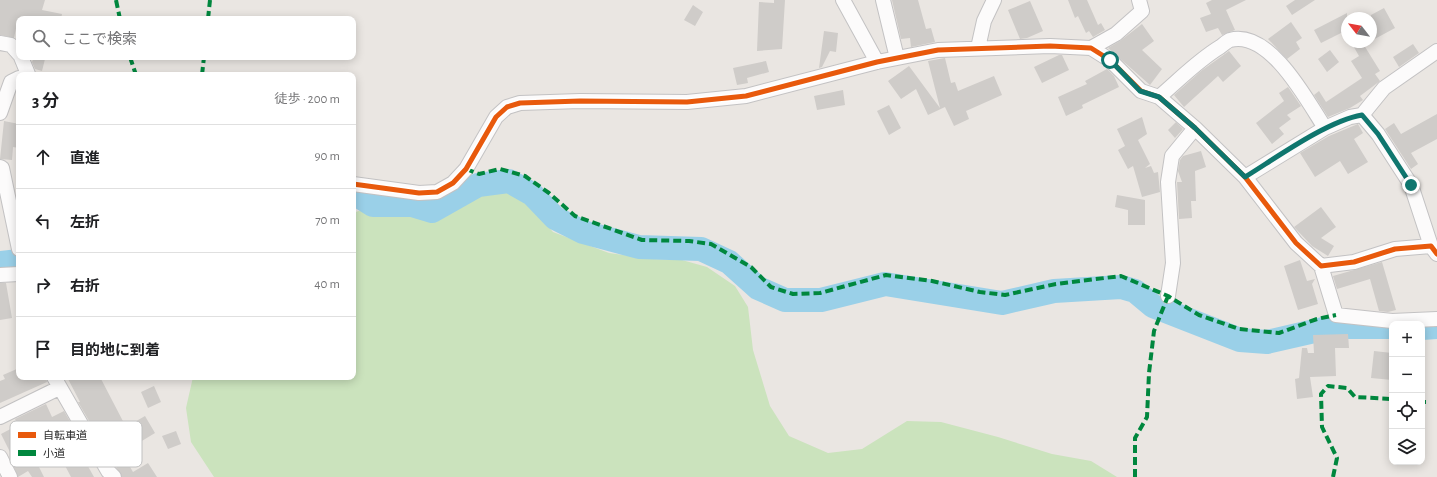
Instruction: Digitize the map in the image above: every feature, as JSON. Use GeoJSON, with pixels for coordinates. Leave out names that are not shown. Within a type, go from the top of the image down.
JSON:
{"type":"FeatureCollection","features":[{"type":"Feature","properties":{"kind":"street"},"geometry":{"type":"LineString","coordinates":[[843,0],[877,62]]}},
{"type":"Feature","properties":{"kind":"street"},"geometry":{"type":"LineString","coordinates":[[883,0],[897,58]]}},
{"type":"Feature","properties":{"kind":"street"},"geometry":{"type":"LineString","coordinates":[[978,48],[984,21],[994,0]]}},
{"type":"Feature","properties":{"kind":"street"},"geometry":{"type":"LineString","coordinates":[[1091,48],[1116,34],[1142,11],[1139,0]]}},
{"type":"Feature","properties":{"kind":"street"},"geometry":{"type":"LineString","coordinates":[[1159,97],[1206,56],[1230,40],[1246,41],[1265,49],[1285,67],[1325,128]]}},
{"type":"Feature","properties":{"kind":"street"},"geometry":{"type":"LineString","coordinates":[[0,43],[11,45],[16,51]]}},
{"type":"Feature","properties":{"kind":"street"},"geometry":{"type":"LineString","coordinates":[[356,184],[419,193],[437,192],[453,183],[466,169],[496,117],[506,107],[520,103],[580,101],[686,102],[746,96],[877,62],[938,50],[1050,46],[1091,48],[1110,60],[1140,91],[1159,97],[1195,128],[1245,177],[1296,243],[1321,266],[1336,315],[1392,321],[1437,319]]}},
{"type":"Feature","properties":{"kind":"street"},"geometry":{"type":"LineString","coordinates":[[1245,177],[1325,128],[1350,117],[1362,115],[1384,88],[1437,50]]}},
{"type":"Feature","properties":{"kind":"street"},"geometry":{"type":"LineString","coordinates":[[22,60],[27,72]]}},
{"type":"Feature","properties":{"kind":"street"},"geometry":{"type":"LineString","coordinates":[[0,114],[11,82],[16,80]]}},
{"type":"Feature","properties":{"kind":"street"},"geometry":{"type":"LineString","coordinates":[[1321,266],[1354,262],[1395,249],[1434,250],[1411,185],[1378,134],[1362,115]]}},
{"type":"Feature","properties":{"kind":"street"},"geometry":{"type":"LineString","coordinates":[[1168,296],[1173,263],[1168,182],[1172,156],[1195,128]]}},
{"type":"Feature","properties":{"kind":"street"},"geometry":{"type":"LineString","coordinates":[[0,167],[2,168],[16,234]]}},
{"type":"Feature","properties":{"kind":"street"},"geometry":{"type":"LineString","coordinates":[[0,275],[16,276]]}},
{"type":"Feature","properties":{"kind":"street"},"geometry":{"type":"LineString","coordinates":[[0,417],[56,383],[78,421]]}},
{"type":"Feature","properties":{"kind":"street"},"geometry":{"type":"LineString","coordinates":[[0,457],[10,477]]}},
{"type":"Feature","properties":{"kind":"street"},"geometry":{"type":"LineString","coordinates":[[106,467],[114,477]]}},
{"type":"Feature","properties":{"kind":"green space"},"geometry":{"type":"Polygon","coordinates":[[[505,188],[526,201],[553,232],[609,253],[652,259],[682,260],[707,267],[735,286],[748,307],[753,350],[770,406],[789,436],[828,453],[862,449],[907,421],[941,422],[998,437],[1052,454],[1091,461],[1117,477],[214,477],[191,442],[186,408],[192,380],[356,380],[356,212],[367,208],[394,213],[411,214],[431,219],[482,194],[505,188]]]}},
{"type":"Feature","properties":{"kind":"building"},"geometry":{"type":"Polygon","coordinates":[[[0,0],[45,0],[42,10],[62,14],[62,16],[16,16],[14,38],[0,35],[0,0]]]}},
{"type":"Feature","properties":{"kind":"building"},"geometry":{"type":"Polygon","coordinates":[[[774,0],[785,0],[782,49],[757,51],[759,2],[774,3],[774,0]]]}},
{"type":"Feature","properties":{"kind":"building"},"geometry":{"type":"Polygon","coordinates":[[[892,0],[918,0],[926,29],[931,28],[935,42],[911,47],[910,38],[901,39],[892,0]]]}},
{"type":"Feature","properties":{"kind":"building"},"geometry":{"type":"Polygon","coordinates":[[[1068,0],[1087,0],[1098,25],[1101,23],[1105,30],[1093,37],[1089,31],[1086,33],[1078,16],[1075,18],[1068,0]]]}},
{"type":"Feature","properties":{"kind":"building"},"geometry":{"type":"Polygon","coordinates":[[[1212,0],[1246,0],[1226,10],[1235,30],[1222,35],[1218,28],[1206,32],[1200,18],[1211,14],[1206,3],[1212,0]]]}},
{"type":"Feature","properties":{"kind":"building"},"geometry":{"type":"Polygon","coordinates":[[[1295,0],[1315,0],[1292,15],[1286,6],[1295,0]]]}},
{"type":"Feature","properties":{"kind":"building"},"geometry":{"type":"Polygon","coordinates":[[[1030,1],[1043,31],[1027,38],[1020,39],[1008,10],[1030,1]]]}},
{"type":"Feature","properties":{"kind":"building"},"geometry":{"type":"Polygon","coordinates":[[[693,5],[703,12],[695,26],[684,20],[693,5]]]}},
{"type":"Feature","properties":{"kind":"building"},"geometry":{"type":"Polygon","coordinates":[[[1384,8],[1395,28],[1377,38],[1377,12],[1384,8]]]}},
{"type":"Feature","properties":{"kind":"building"},"geometry":{"type":"Polygon","coordinates":[[[1341,16],[1341,33],[1321,43],[1314,30],[1341,16]]]}},
{"type":"Feature","properties":{"kind":"building"},"geometry":{"type":"Polygon","coordinates":[[[1291,22],[1302,38],[1296,42],[1300,49],[1287,59],[1268,39],[1291,22]]]}},
{"type":"Feature","properties":{"kind":"building"},"geometry":{"type":"Polygon","coordinates":[[[1142,24],[1154,41],[1142,50],[1162,69],[1150,85],[1108,48],[1120,41],[1142,24]]]}},
{"type":"Feature","properties":{"kind":"building"},"geometry":{"type":"Polygon","coordinates":[[[824,31],[838,33],[836,52],[830,51],[822,67],[819,68],[824,31]]]}},
{"type":"Feature","properties":{"kind":"building"},"geometry":{"type":"Polygon","coordinates":[[[1413,44],[1419,53],[1399,67],[1393,57],[1413,44]]]}},
{"type":"Feature","properties":{"kind":"building"},"geometry":{"type":"Polygon","coordinates":[[[1354,48],[1366,48],[1380,71],[1375,74],[1380,81],[1360,96],[1363,100],[1350,108],[1328,117],[1314,95],[1319,91],[1326,102],[1362,78],[1351,61],[1359,56],[1354,48]]]}},
{"type":"Feature","properties":{"kind":"building"},"geometry":{"type":"Polygon","coordinates":[[[1330,50],[1339,62],[1327,72],[1318,59],[1330,50]]]}},
{"type":"Feature","properties":{"kind":"building"},"geometry":{"type":"Polygon","coordinates":[[[1229,51],[1241,66],[1223,82],[1218,76],[1184,107],[1174,95],[1201,71],[1229,51]]]}},
{"type":"Feature","properties":{"kind":"building"},"geometry":{"type":"Polygon","coordinates":[[[1062,55],[1069,70],[1042,83],[1034,67],[1062,55]]]}},
{"type":"Feature","properties":{"kind":"building"},"geometry":{"type":"Polygon","coordinates":[[[945,58],[951,83],[955,82],[958,91],[994,76],[1002,95],[966,111],[969,119],[954,126],[945,107],[928,115],[916,89],[901,99],[888,81],[909,66],[940,108],[928,61],[945,58]]]}},
{"type":"Feature","properties":{"kind":"building"},"geometry":{"type":"Polygon","coordinates":[[[33,60],[45,60],[42,71],[35,69],[32,62],[33,60]]]}},
{"type":"Feature","properties":{"kind":"building"},"geometry":{"type":"Polygon","coordinates":[[[766,61],[769,72],[747,78],[748,83],[737,85],[733,68],[766,61]]]}},
{"type":"Feature","properties":{"kind":"building"},"geometry":{"type":"Polygon","coordinates":[[[1107,69],[1114,76],[1119,87],[1082,105],[1083,108],[1066,116],[1058,97],[1087,84],[1085,81],[1107,69]]]}},
{"type":"Feature","properties":{"kind":"building"},"geometry":{"type":"Polygon","coordinates":[[[1288,87],[1301,106],[1287,115],[1291,119],[1279,128],[1284,134],[1272,144],[1256,123],[1284,101],[1279,93],[1288,87]]]}},
{"type":"Feature","properties":{"kind":"building"},"geometry":{"type":"Polygon","coordinates":[[[843,90],[845,105],[817,110],[814,96],[843,90]]]}},
{"type":"Feature","properties":{"kind":"building"},"geometry":{"type":"Polygon","coordinates":[[[889,105],[901,128],[889,135],[877,111],[889,105]]]}},
{"type":"Feature","properties":{"kind":"building"},"geometry":{"type":"Polygon","coordinates":[[[1437,114],[1437,139],[1411,153],[1418,164],[1411,169],[1385,129],[1394,123],[1401,134],[1437,114]]]}},
{"type":"Feature","properties":{"kind":"building"},"geometry":{"type":"Polygon","coordinates":[[[1142,117],[1147,134],[1138,140],[1150,164],[1145,168],[1151,166],[1154,173],[1158,172],[1160,192],[1142,197],[1133,166],[1128,169],[1118,150],[1125,146],[1117,129],[1142,117]]]}},
{"type":"Feature","properties":{"kind":"building"},"geometry":{"type":"Polygon","coordinates":[[[4,121],[16,123],[16,148],[13,147],[12,160],[0,159],[4,121]]]}},
{"type":"Feature","properties":{"kind":"building"},"geometry":{"type":"Polygon","coordinates":[[[1176,122],[1183,129],[1175,138],[1168,130],[1176,122]]]}},
{"type":"Feature","properties":{"kind":"building"},"geometry":{"type":"Polygon","coordinates":[[[1358,124],[1363,133],[1354,139],[1368,162],[1348,174],[1340,161],[1315,177],[1300,153],[1329,136],[1358,124]]]}},
{"type":"Feature","properties":{"kind":"building"},"geometry":{"type":"Polygon","coordinates":[[[1201,151],[1206,167],[1195,171],[1196,201],[1191,201],[1192,218],[1179,219],[1177,182],[1182,182],[1178,171],[1180,160],[1183,156],[1201,151]]]}},
{"type":"Feature","properties":{"kind":"building"},"geometry":{"type":"Polygon","coordinates":[[[1117,195],[1145,200],[1145,225],[1128,225],[1128,210],[1115,207],[1117,195]]]}},
{"type":"Feature","properties":{"kind":"building"},"geometry":{"type":"Polygon","coordinates":[[[1321,207],[1336,227],[1321,238],[1334,246],[1328,256],[1312,246],[1294,227],[1321,207]]]}},
{"type":"Feature","properties":{"kind":"building"},"geometry":{"type":"Polygon","coordinates":[[[1300,260],[1307,281],[1315,279],[1312,284],[1318,304],[1298,310],[1284,266],[1300,260]]]}},
{"type":"Feature","properties":{"kind":"building"},"geometry":{"type":"Polygon","coordinates":[[[1382,262],[1396,310],[1388,312],[1379,311],[1370,279],[1337,289],[1333,276],[1382,262]]]}},
{"type":"Feature","properties":{"kind":"building"},"geometry":{"type":"Polygon","coordinates":[[[0,283],[6,283],[12,318],[0,320],[0,283]]]}},
{"type":"Feature","properties":{"kind":"building"},"geometry":{"type":"Polygon","coordinates":[[[1348,334],[1349,348],[1335,348],[1336,376],[1310,377],[1313,397],[1297,399],[1295,379],[1299,378],[1302,348],[1307,348],[1308,353],[1314,353],[1313,335],[1348,334]]]}},
{"type":"Feature","properties":{"kind":"building"},"geometry":{"type":"Polygon","coordinates":[[[1374,351],[1389,353],[1389,380],[1371,378],[1374,351]]]}},
{"type":"Feature","properties":{"kind":"building"},"geometry":{"type":"Polygon","coordinates":[[[16,369],[16,380],[47,380],[47,382],[0,403],[0,381],[5,379],[3,375],[16,369]]]}},
{"type":"Feature","properties":{"kind":"building"},"geometry":{"type":"Polygon","coordinates":[[[69,380],[102,380],[123,421],[89,421],[78,402],[80,402],[69,380]]]}},
{"type":"Feature","properties":{"kind":"building"},"geometry":{"type":"Polygon","coordinates":[[[154,386],[161,402],[148,408],[141,392],[154,386]]]}},
{"type":"Feature","properties":{"kind":"building"},"geometry":{"type":"Polygon","coordinates":[[[46,404],[52,417],[64,411],[70,421],[16,421],[15,419],[46,404]]]}},
{"type":"Feature","properties":{"kind":"building"},"geometry":{"type":"Polygon","coordinates":[[[145,416],[155,433],[142,441],[142,421],[136,421],[145,416]]]}},
{"type":"Feature","properties":{"kind":"building"},"geometry":{"type":"Polygon","coordinates":[[[10,429],[10,452],[1,434],[10,429]]]}},
{"type":"Feature","properties":{"kind":"building"},"geometry":{"type":"Polygon","coordinates":[[[176,431],[181,444],[168,449],[162,436],[176,431]]]}},
{"type":"Feature","properties":{"kind":"building"},"geometry":{"type":"Polygon","coordinates":[[[148,463],[157,477],[122,477],[116,467],[130,467],[133,472],[148,463]]]}},
{"type":"Feature","properties":{"kind":"building"},"geometry":{"type":"Polygon","coordinates":[[[14,467],[39,467],[44,477],[32,477],[28,471],[18,477],[14,467]]]}},
{"type":"Feature","properties":{"kind":"building"},"geometry":{"type":"Polygon","coordinates":[[[66,467],[88,467],[94,477],[71,477],[66,467]]]}},
{"type":"Feature","properties":{"kind":"waterway"},"geometry":{"type":"LineString","coordinates":[[357,195],[373,205],[412,205],[432,211],[478,185],[509,181],[532,194],[555,218],[583,232],[639,247],[701,249],[729,262],[758,288],[785,300],[821,300],[885,284],[1002,303],[1054,291],[1121,287],[1135,291],[1153,306],[1240,340],[1267,342],[1332,327],[1389,327]]}},
{"type":"Feature","properties":{"kind":"waterway"},"geometry":{"type":"LineString","coordinates":[[0,263],[16,261]]}},
{"type":"Feature","properties":{"kind":"waterway"},"geometry":{"type":"LineString","coordinates":[[1425,328],[1437,327]]}},
{"type":"Feature","properties":{"kind":"marked path"},"geometry":{"type":"LineString","coordinates":[[116,0],[119,16]]}},
{"type":"Feature","properties":{"kind":"marked path"},"geometry":{"type":"LineString","coordinates":[[208,16],[210,0]]}},
{"type":"Feature","properties":{"kind":"marked path"},"geometry":{"type":"LineString","coordinates":[[131,60],[135,72]]}},
{"type":"Feature","properties":{"kind":"marked path"},"geometry":{"type":"LineString","coordinates":[[202,72],[204,60]]}},
{"type":"Feature","properties":{"kind":"marked path"},"geometry":{"type":"LineString","coordinates":[[466,169],[479,174],[500,169],[525,176],[549,193],[575,216],[642,240],[689,241],[711,244],[751,267],[771,287],[793,294],[820,293],[886,275],[932,281],[980,292],[1005,295],[1056,284],[1121,276],[1168,296],[1199,315],[1239,329],[1279,333],[1317,319],[1336,315]]}},
{"type":"Feature","properties":{"kind":"marked path"},"geometry":{"type":"LineString","coordinates":[[1135,477],[1135,438],[1147,417],[1149,373],[1154,331],[1168,296]]}},
{"type":"Feature","properties":{"kind":"marked path"},"geometry":{"type":"LineString","coordinates":[[1333,477],[1337,458],[1322,427],[1321,394],[1328,386],[1347,388],[1355,397],[1389,399]]}},
{"type":"Feature","properties":{"kind":"cycle path"},"geometry":{"type":"LineString","coordinates":[[356,184],[419,193],[437,192],[453,183],[466,169],[496,117],[507,107],[520,103],[580,101],[687,102],[746,96],[877,62],[938,50],[1050,46],[1091,48],[1110,60],[1141,91],[1159,97],[1195,128],[1245,177],[1296,243],[1321,266],[1354,262],[1395,249],[1431,246],[1437,254]]}},
{"type":"Feature","properties":{"kind":"route"},"geometry":{"type":"LineString","coordinates":[[1110,60],[1140,91],[1159,97],[1195,128],[1245,177],[1325,128],[1350,117],[1362,115],[1378,134],[1411,185]]}}]}
